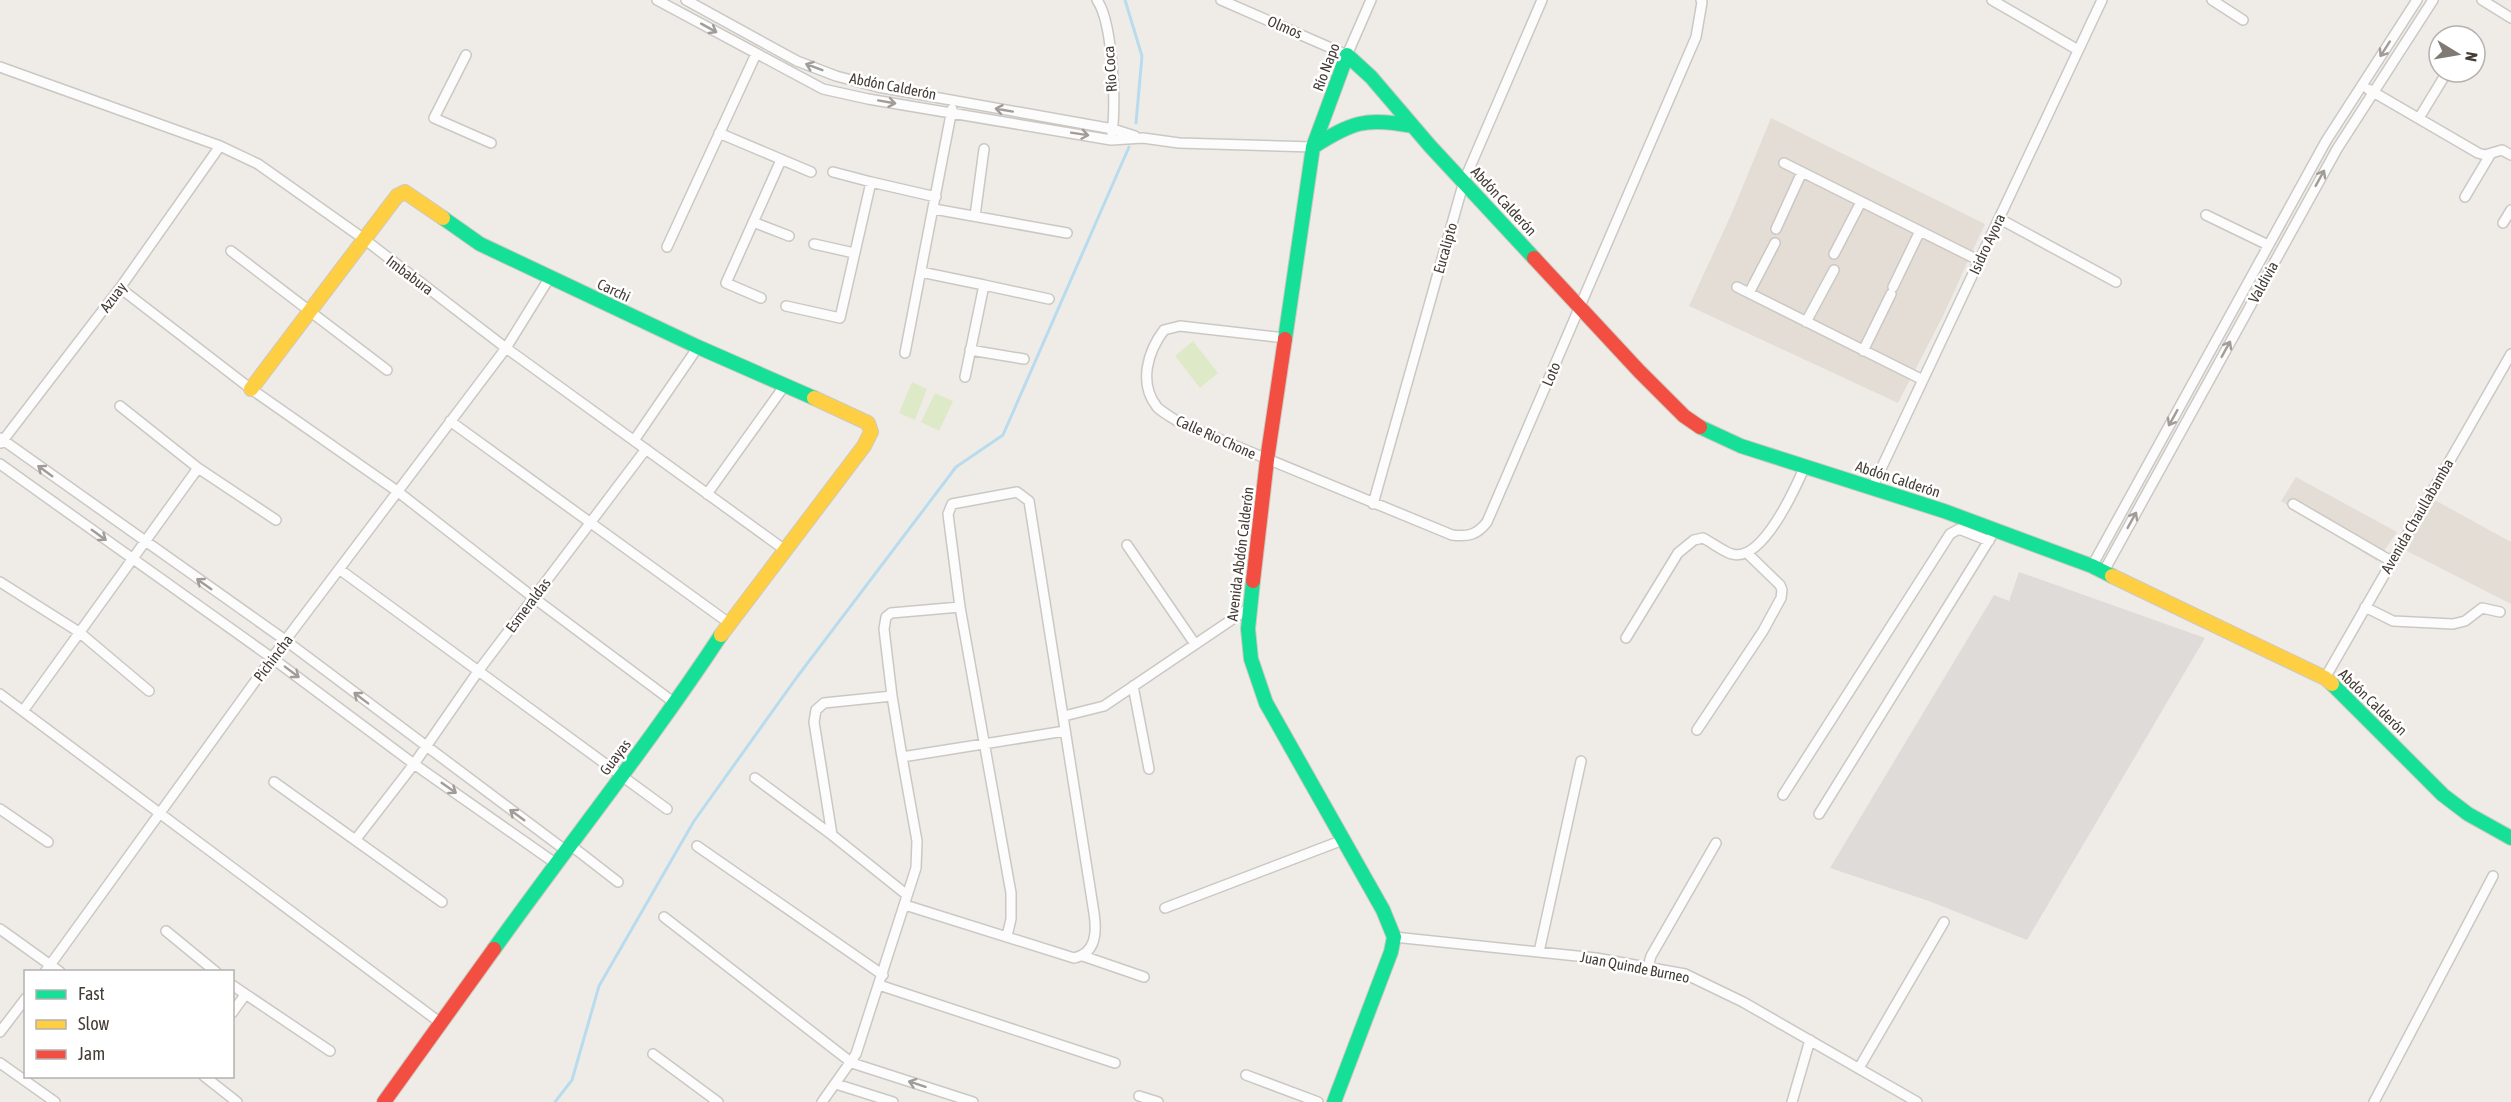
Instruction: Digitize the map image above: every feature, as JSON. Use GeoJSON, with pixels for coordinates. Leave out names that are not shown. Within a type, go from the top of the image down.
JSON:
{"type":"FeatureCollection","features":[{"type":"Feature","properties":{"kind":"street","name":"Abdón Calderón"},"geometry":{"type":"LineString","coordinates":[[657,0],[823,88],[868,99],[1111,140],[1143,138]]}},
{"type":"Feature","properties":{"kind":"street","name":"Abdón Calderón"},"geometry":{"type":"LineString","coordinates":[[686,0],[797,61],[836,76],[878,87],[1179,143],[1313,147]]}},
{"type":"Feature","properties":{"kind":"street","name":"Río Coca"},"geometry":{"type":"LineString","coordinates":[[1097,0],[1102,8],[1106,24],[1112,69],[1113,129],[1111,140]]}},
{"type":"Feature","properties":{"kind":"street","name":"Olmos"},"geometry":{"type":"LineString","coordinates":[[1221,0],[1347,55]]}},
{"type":"Feature","properties":{"kind":"street","name":"Río Napo"},"geometry":{"type":"LineString","coordinates":[[1313,147],[1347,55],[1371,0]]}},
{"type":"Feature","properties":{"kind":"street","name":"Eucalipto"},"geometry":{"type":"LineString","coordinates":[[1373,504],[1464,181],[1542,0]]}},
{"type":"Feature","properties":{"kind":"street"},"geometry":{"type":"LineString","coordinates":[[1992,0],[2078,50]]}},
{"type":"Feature","properties":{"kind":"street","name":"Isidro Ayora"},"geometry":{"type":"LineString","coordinates":[[1872,488],[2102,0]]}},
{"type":"Feature","properties":{"kind":"street"},"geometry":{"type":"LineString","coordinates":[[2212,0],[2243,20]]}},
{"type":"Feature","properties":{"kind":"street","name":"Valdivia"},"geometry":{"type":"LineString","coordinates":[[2098,568],[2238,300],[2326,141],[2417,0]]}},
{"type":"Feature","properties":{"kind":"street","name":"Valdivia"},"geometry":{"type":"LineString","coordinates":[[2098,568],[2250,306],[2337,148],[2433,0]]}},
{"type":"Feature","properties":{"kind":"street"},"geometry":{"type":"LineString","coordinates":[[2482,0],[2511,18]]}},
{"type":"Feature","properties":{"kind":"street","name":"Loto"},"geometry":{"type":"LineString","coordinates":[[1268,460],[1452,535],[1467,537],[1479,532],[1487,522],[1696,37],[1702,1]]}},
{"type":"Feature","properties":{"kind":"street"},"geometry":{"type":"LineString","coordinates":[[667,247],[756,54]]}},
{"type":"Feature","properties":{"kind":"street"},"geometry":{"type":"LineString","coordinates":[[466,55],[434,118],[490,143]]}},
{"type":"Feature","properties":{"kind":"street","name":"Abdón Calderón"},"geometry":{"type":"LineString","coordinates":[[1347,55],[1371,77],[1412,126],[1639,371],[1684,416],[1702,428],[1735,443],[1948,513],[1992,536],[2098,568],[2325,678],[2350,700],[2432,785],[2463,811],[2511,838]]}},
{"type":"Feature","properties":{"kind":"street","name":"Imbabura"},"geometry":{"type":"LineString","coordinates":[[0,67],[220,146],[258,164],[364,239],[506,348],[785,550]]}},
{"type":"Feature","properties":{"kind":"street"},"geometry":{"type":"LineString","coordinates":[[2419,118],[2440,84]]}},
{"type":"Feature","properties":{"kind":"street"},"geometry":{"type":"LineString","coordinates":[[2361,85],[2478,153],[2490,154],[2502,150],[2511,155]]}},
{"type":"Feature","properties":{"kind":"street"},"geometry":{"type":"LineString","coordinates":[[905,353],[953,101]]}},
{"type":"Feature","properties":{"kind":"street"},"geometry":{"type":"LineString","coordinates":[[1313,147],[1351,123],[1382,120],[1412,126]]}},
{"type":"Feature","properties":{"kind":"street"},"geometry":{"type":"LineString","coordinates":[[719,133],[811,172]]}},
{"type":"Feature","properties":{"kind":"street","name":"Azuay"},"geometry":{"type":"LineString","coordinates":[[1,441],[120,288],[220,146]]}},
{"type":"Feature","properties":{"kind":"street","name":"Avenida Abdón Calderón"},"geometry":{"type":"LineString","coordinates":[[1313,147],[1249,608],[1248,629],[1251,659],[1266,703],[1390,923],[1394,938]]}},
{"type":"Feature","properties":{"kind":"street"},"geometry":{"type":"LineString","coordinates":[[975,216],[984,149]]}},
{"type":"Feature","properties":{"kind":"street"},"geometry":{"type":"LineString","coordinates":[[2465,197],[2490,154]]}},
{"type":"Feature","properties":{"kind":"street"},"geometry":{"type":"LineString","coordinates":[[761,298],[726,283],[781,160]]}},
{"type":"Feature","properties":{"kind":"street"},"geometry":{"type":"LineString","coordinates":[[1784,163],[1980,261]]}},
{"type":"Feature","properties":{"kind":"street"},"geometry":{"type":"LineString","coordinates":[[834,172],[936,198]]}},
{"type":"Feature","properties":{"kind":"street"},"geometry":{"type":"LineString","coordinates":[[1776,229],[1802,172]]}},
{"type":"Feature","properties":{"kind":"street"},"geometry":{"type":"LineString","coordinates":[[786,306],[840,318],[871,182]]}},
{"type":"Feature","properties":{"kind":"street","name":"Carchi"},"geometry":{"type":"LineString","coordinates":[[364,239],[397,196],[405,192],[480,244],[698,347],[858,417],[868,423],[872,432]]}},
{"type":"Feature","properties":{"kind":"street"},"geometry":{"type":"LineString","coordinates":[[1834,254],[1861,202]]}},
{"type":"Feature","properties":{"kind":"street"},"geometry":{"type":"LineString","coordinates":[[933,208],[1067,233]]}},
{"type":"Feature","properties":{"kind":"street"},"geometry":{"type":"LineString","coordinates":[[2503,223],[2511,210]]}},
{"type":"Feature","properties":{"kind":"street"},"geometry":{"type":"LineString","coordinates":[[2206,215],[2268,245]]}},
{"type":"Feature","properties":{"kind":"street"},"geometry":{"type":"LineString","coordinates":[[2000,219],[2116,282]]}},
{"type":"Feature","properties":{"kind":"street"},"geometry":{"type":"LineString","coordinates":[[753,222],[789,236]]}},
{"type":"Feature","properties":{"kind":"street"},"geometry":{"type":"LineString","coordinates":[[1863,351],[1920,231]]}},
{"type":"Feature","properties":{"kind":"street"},"geometry":{"type":"LineString","coordinates":[[251,389],[364,239]]}},
{"type":"Feature","properties":{"kind":"street"},"geometry":{"type":"LineString","coordinates":[[1749,294],[1775,243]]}},
{"type":"Feature","properties":{"kind":"street"},"geometry":{"type":"LineString","coordinates":[[814,244],[854,253]]}},
{"type":"Feature","properties":{"kind":"street"},"geometry":{"type":"LineString","coordinates":[[231,251],[387,370]]}},
{"type":"Feature","properties":{"kind":"street"},"geometry":{"type":"LineString","coordinates":[[1806,322],[1834,270]]}},
{"type":"Feature","properties":{"kind":"street"},"geometry":{"type":"LineString","coordinates":[[921,272],[1049,299]]}},
{"type":"Feature","properties":{"kind":"street","name":"Pichincha"},"geometry":{"type":"LineString","coordinates":[[48,968],[285,640],[506,348],[550,277]]}},
{"type":"Feature","properties":{"kind":"street"},"geometry":{"type":"LineString","coordinates":[[965,377],[984,285]]}},
{"type":"Feature","properties":{"kind":"street"},"geometry":{"type":"LineString","coordinates":[[1737,287],[1923,380]]}},
{"type":"Feature","properties":{"kind":"street"},"geometry":{"type":"LineString","coordinates":[[120,288],[251,389],[397,491],[532,600],[676,704]]}},
{"type":"Feature","properties":{"kind":"street"},"geometry":{"type":"LineString","coordinates":[[2238,300],[2250,306]]}},
{"type":"Feature","properties":{"kind":"street","name":"Calle Rio Chone"},"geometry":{"type":"LineString","coordinates":[[1268,460],[1180,423],[1158,408],[1147,387],[1147,364],[1155,341],[1164,330],[1180,326],[1285,338]]}},
{"type":"Feature","properties":{"kind":"street"},"geometry":{"type":"LineString","coordinates":[[634,439],[698,347]]}},
{"type":"Feature","properties":{"kind":"street"},"geometry":{"type":"LineString","coordinates":[[970,350],[1024,359]]}},
{"type":"Feature","properties":{"kind":"street","name":"Avenida Chaullabamba"},"geometry":{"type":"LineString","coordinates":[[2325,678],[2511,354]]}},
{"type":"Feature","properties":{"kind":"street"},"geometry":{"type":"LineString","coordinates":[[708,494],[785,385]]}},
{"type":"Feature","properties":{"kind":"street"},"geometry":{"type":"LineString","coordinates":[[120,406],[198,468],[276,520]]}},
{"type":"Feature","properties":{"kind":"street"},"geometry":{"type":"LineString","coordinates":[[450,421],[729,623]]}},
{"type":"Feature","properties":{"kind":"street","name":"Guayas"},"geometry":{"type":"LineString","coordinates":[[384,1102],[555,863],[676,704],[729,623],[864,446],[872,432]]}},
{"type":"Feature","properties":{"kind":"street"},"geometry":{"type":"LineString","coordinates":[[1,441],[285,640],[426,748],[618,882]]}},
{"type":"Feature","properties":{"kind":"street","name":"Esmeraldas"},"geometry":{"type":"LineString","coordinates":[[426,748],[479,670],[646,449]]}},
{"type":"Feature","properties":{"kind":"street"},"geometry":{"type":"LineString","coordinates":[[0,464],[273,658],[414,764],[555,863]]}},
{"type":"Feature","properties":{"kind":"street"},"geometry":{"type":"LineString","coordinates":[[1626,638],[1678,553],[1694,540],[1703,538],[1731,554],[1747,553],[1772,528],[1805,466]]}},
{"type":"Feature","properties":{"kind":"street"},"geometry":{"type":"LineString","coordinates":[[23,711],[198,468]]}},
{"type":"Feature","properties":{"kind":"street"},"geometry":{"type":"LineString","coordinates":[[1007,936],[1011,919],[1011,893],[960,607],[948,514],[952,504],[1017,492],[1029,501],[1096,926],[1093,943],[1083,956]]}},
{"type":"Feature","properties":{"kind":"street"},"geometry":{"type":"LineString","coordinates":[[2293,504],[2391,561]]}},
{"type":"Feature","properties":{"kind":"street"},"geometry":{"type":"LineString","coordinates":[[1948,513],[1954,531]]}},
{"type":"Feature","properties":{"kind":"street"},"geometry":{"type":"LineString","coordinates":[[1783,795],[1954,531],[1959,529],[1992,536],[1819,814]]}},
{"type":"Feature","properties":{"kind":"street"},"geometry":{"type":"LineString","coordinates":[[1127,544],[1195,644]]}},
{"type":"Feature","properties":{"kind":"street"},"geometry":{"type":"LineString","coordinates":[[1697,730],[1763,631],[1781,598],[1780,585],[1747,553]]}},
{"type":"Feature","properties":{"kind":"street"},"geometry":{"type":"LineString","coordinates":[[339,568],[668,809]]}},
{"type":"Feature","properties":{"kind":"street"},"geometry":{"type":"LineString","coordinates":[[0,582],[79,632],[149,691]]}},
{"type":"Feature","properties":{"kind":"street"},"geometry":{"type":"LineString","coordinates":[[822,1102],[852,1063],[883,975],[918,856],[892,696],[884,628],[886,617],[891,614],[960,607]]}},
{"type":"Feature","properties":{"kind":"street"},"geometry":{"type":"LineString","coordinates":[[2365,607],[2393,621],[2453,624],[2465,621],[2482,608],[2500,612]]}},
{"type":"Feature","properties":{"kind":"street"},"geometry":{"type":"LineString","coordinates":[[1064,716],[1104,706],[1249,608]]}},
{"type":"Feature","properties":{"kind":"street"},"geometry":{"type":"LineString","coordinates":[[1133,686],[1149,769]]}},
{"type":"Feature","properties":{"kind":"street"},"geometry":{"type":"LineString","coordinates":[[0,694],[441,1024]]}},
{"type":"Feature","properties":{"kind":"street"},"geometry":{"type":"LineString","coordinates":[[832,835],[814,722],[816,710],[830,701],[892,696]]}},
{"type":"Feature","properties":{"kind":"street"},"geometry":{"type":"LineString","coordinates":[[902,757],[1065,731]]}},
{"type":"Feature","properties":{"kind":"street"},"geometry":{"type":"LineString","coordinates":[[356,839],[426,748]]}},
{"type":"Feature","properties":{"kind":"street"},"geometry":{"type":"LineString","coordinates":[[1539,952],[1581,761]]}},
{"type":"Feature","properties":{"kind":"street"},"geometry":{"type":"LineString","coordinates":[[755,778],[832,835],[906,895]]}},
{"type":"Feature","properties":{"kind":"street"},"geometry":{"type":"LineString","coordinates":[[274,782],[442,902]]}},
{"type":"Feature","properties":{"kind":"street"},"geometry":{"type":"LineString","coordinates":[[0,809],[48,842]]}},
{"type":"Feature","properties":{"kind":"street"},"geometry":{"type":"LineString","coordinates":[[1166,908],[1343,840]]}},
{"type":"Feature","properties":{"kind":"street"},"geometry":{"type":"LineString","coordinates":[[1648,967],[1651,956],[1716,843]]}},
{"type":"Feature","properties":{"kind":"street"},"geometry":{"type":"LineString","coordinates":[[697,846],[883,975]]}},
{"type":"Feature","properties":{"kind":"street"},"geometry":{"type":"LineString","coordinates":[[2374,1102],[2493,876]]}},
{"type":"Feature","properties":{"kind":"street"},"geometry":{"type":"LineString","coordinates":[[905,905],[1074,958],[1083,956],[1144,977]]}},
{"type":"Feature","properties":{"kind":"street"},"geometry":{"type":"LineString","coordinates":[[664,917],[852,1063],[973,1102]]}},
{"type":"Feature","properties":{"kind":"street"},"geometry":{"type":"LineString","coordinates":[[1859,1068],[1944,922]]}},
{"type":"Feature","properties":{"kind":"street"},"geometry":{"type":"LineString","coordinates":[[0,929],[48,968]]}},
{"type":"Feature","properties":{"kind":"street"},"geometry":{"type":"LineString","coordinates":[[166,931],[214,970]]}},
{"type":"Feature","properties":{"kind":"street"},"geometry":{"type":"LineString","coordinates":[[1334,1102],[1391,952],[1394,938]]}},
{"type":"Feature","properties":{"kind":"street","name":"Juan Quinde Burneo"},"geometry":{"type":"LineString","coordinates":[[1394,938],[1596,958],[1685,974],[1743,1002],[1917,1102]]}},
{"type":"Feature","properties":{"kind":"street"},"geometry":{"type":"LineString","coordinates":[[879,985],[1115,1063]]}},
{"type":"Feature","properties":{"kind":"street"},"geometry":{"type":"LineString","coordinates":[[234,987],[330,1051]]}},
{"type":"Feature","properties":{"kind":"street"},"geometry":{"type":"LineString","coordinates":[[234,1009],[245,995]]}},
{"type":"Feature","properties":{"kind":"street"},"geometry":{"type":"LineString","coordinates":[[0,1032],[24,1001]]}},
{"type":"Feature","properties":{"kind":"street"},"geometry":{"type":"LineString","coordinates":[[1792,1102],[1810,1040]]}},
{"type":"Feature","properties":{"kind":"street"},"geometry":{"type":"LineString","coordinates":[[653,1054],[718,1102]]}},
{"type":"Feature","properties":{"kind":"street"},"geometry":{"type":"LineString","coordinates":[[0,1063],[55,1102]]}},
{"type":"Feature","properties":{"kind":"street"},"geometry":{"type":"LineString","coordinates":[[1246,1075],[1317,1102]]}},
{"type":"Feature","properties":{"kind":"street"},"geometry":{"type":"LineString","coordinates":[[205,1078],[237,1102]]}},
{"type":"Feature","properties":{"kind":"street"},"geometry":{"type":"LineString","coordinates":[[836,1084],[893,1102]]}},
{"type":"Feature","properties":{"kind":"street"},"geometry":{"type":"LineString","coordinates":[[218,1102],[225,1093]]}},
{"type":"Feature","properties":{"kind":"street"},"geometry":{"type":"LineString","coordinates":[[1139,1096],[1158,1102]]}},
{"type":"Feature","properties":{"kind":"shaded area"},"geometry":{"type":"Polygon","coordinates":[[[1771,118],[1985,224],[1943,316],[1898,403],[1689,306],[1731,215],[1771,118]]]}},
{"type":"Feature","properties":{"kind":"shaded area"},"geometry":{"type":"Polygon","coordinates":[[[2296,477],[2397,532],[2377,561],[2281,501],[2296,477]]]}},
{"type":"Feature","properties":{"kind":"shaded area"},"geometry":{"type":"Polygon","coordinates":[[[2431,498],[2511,542],[2511,604],[2407,551],[2431,498]]]}},
{"type":"Feature","properties":{"kind":"shaded area"},"geometry":{"type":"Polygon","coordinates":[[[2019,572],[2205,638],[2027,940],[1929,901],[1830,868],[1994,595],[2009,601],[2019,572]]]}},
{"type":"Feature","properties":{"kind":"green space"},"geometry":{"type":"Polygon","coordinates":[[[1193,341],[1218,373],[1200,388],[1175,356],[1193,341]]]}},
{"type":"Feature","properties":{"kind":"green space"},"geometry":{"type":"Polygon","coordinates":[[[912,382],[927,389],[915,420],[899,413],[912,382]]]}},
{"type":"Feature","properties":{"kind":"green space"},"geometry":{"type":"Polygon","coordinates":[[[935,393],[953,401],[939,431],[921,422],[935,393]]]}},
{"type":"Feature","properties":{"kind":"waterway"},"geometry":{"type":"LineString","coordinates":[[1125,0],[1142,56],[1136,123]]}},
{"type":"Feature","properties":{"kind":"waterway"},"geometry":{"type":"LineString","coordinates":[[555,1102],[572,1080],[599,986],[694,821],[797,677],[956,467],[1003,435],[1129,147]]}},
{"type":"Feature","properties":{"kind":"traffic: fast"},"geometry":{"type":"LineString","coordinates":[[1285,339],[1313,147],[1347,55],[1371,77],[1430,146],[1534,258]]}},
{"type":"Feature","properties":{"kind":"traffic: fast"},"geometry":{"type":"LineString","coordinates":[[1313,147],[1338,132],[1360,124],[1383,122],[1412,126]]}},
{"type":"Feature","properties":{"kind":"traffic: fast"},"geometry":{"type":"LineString","coordinates":[[443,218],[480,244],[698,347],[814,398]]}},
{"type":"Feature","properties":{"kind":"traffic: fast"},"geometry":{"type":"LineString","coordinates":[[1700,427],[1741,446],[1944,511],[2092,566],[2112,576]]}},
{"type":"Feature","properties":{"kind":"traffic: fast"},"geometry":{"type":"LineString","coordinates":[[1253,581],[1248,629],[1251,659],[1266,703],[1383,910],[1394,937],[1391,952],[1334,1102]]}},
{"type":"Feature","properties":{"kind":"traffic: fast"},"geometry":{"type":"LineString","coordinates":[[494,949],[638,754],[721,635]]}},
{"type":"Feature","properties":{"kind":"traffic: fast"},"geometry":{"type":"LineString","coordinates":[[2332,684],[2443,795],[2468,814],[2511,838]]}},
{"type":"Feature","properties":{"kind":"traffic: slow"},"geometry":{"type":"LineString","coordinates":[[251,389],[397,196],[405,192],[443,218]]}},
{"type":"Feature","properties":{"kind":"traffic: slow"},"geometry":{"type":"LineString","coordinates":[[721,635],[864,446],[871,432],[868,423],[814,398]]}},
{"type":"Feature","properties":{"kind":"traffic: slow"},"geometry":{"type":"LineString","coordinates":[[2112,576],[2325,678],[2332,684]]}},
{"type":"Feature","properties":{"kind":"traffic: jam"},"geometry":{"type":"LineString","coordinates":[[1534,258],[1639,371],[1684,416],[1700,427]]}},
{"type":"Feature","properties":{"kind":"traffic: jam"},"geometry":{"type":"LineString","coordinates":[[1253,581],[1267,460],[1285,339]]}},
{"type":"Feature","properties":{"kind":"traffic: jam"},"geometry":{"type":"LineString","coordinates":[[384,1102],[494,949]]}}]}
